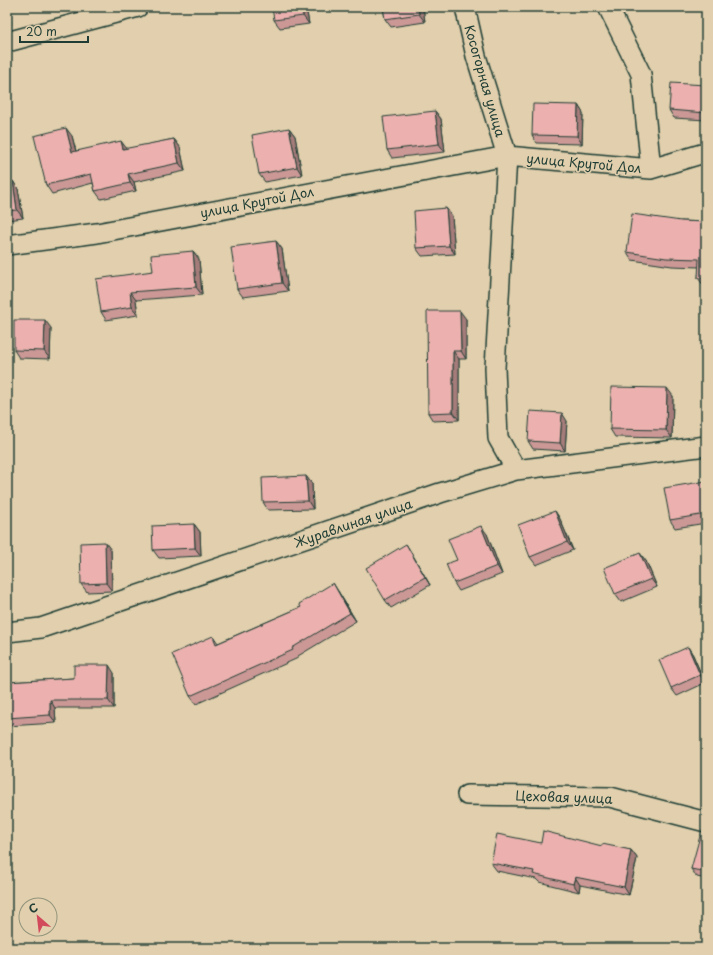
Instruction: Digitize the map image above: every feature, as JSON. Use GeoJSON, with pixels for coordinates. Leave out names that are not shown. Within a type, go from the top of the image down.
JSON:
{"type":"FeatureCollection","features":[{"type":"Feature","properties":{"kind":"street"},"geometry":{"type":"LineString","coordinates":[[7,42],[138,7]]}},
{"type":"Feature","properties":{"kind":"street","name":"Косогорная улица"},"geometry":{"type":"LineString","coordinates":[[464,7],[476,56],[507,156]]}},
{"type":"Feature","properties":{"kind":"street"},"geometry":{"type":"LineString","coordinates":[[608,7],[641,74],[651,169]]}},
{"type":"Feature","properties":{"kind":"street","name":"улица Крутой Дол"},"geometry":{"type":"LineString","coordinates":[[7,245],[97,233],[507,156],[651,169],[701,154],[706,154]]}},
{"type":"Feature","properties":{"kind":"street","name":"улица Крутой Дол"},"geometry":{"type":"LineString","coordinates":[[507,156],[495,368],[498,438],[516,470]]}},
{"type":"Feature","properties":{"kind":"street","name":"Журавлиная улица"},"geometry":{"type":"LineString","coordinates":[[7,632],[41,628],[432,496],[516,470],[706,446]]}},
{"type":"Feature","properties":{"kind":"street","name":"Цеховая улица"},"geometry":{"type":"LineString","coordinates":[[467,795],[610,797],[706,822]]}},
{"type":"Feature","properties":{"kind":"building"},"geometry":{"type":"Polygon","coordinates":[[[272,7],[302,7],[303,16],[274,20],[272,7]]]}},
{"type":"Feature","properties":{"kind":"building"},"geometry":{"type":"Polygon","coordinates":[[[383,7],[418,7],[419,14],[385,19],[383,7]]]}},
{"type":"Feature","properties":{"kind":"building"},"geometry":{"type":"Polygon","coordinates":[[[671,83],[706,85],[706,113],[669,110],[671,83]]]}},
{"type":"Feature","properties":{"kind":"building"},"geometry":{"type":"Polygon","coordinates":[[[533,104],[578,105],[577,136],[532,135],[533,104]]]}},
{"type":"Feature","properties":{"kind":"building"},"geometry":{"type":"Polygon","coordinates":[[[435,111],[439,144],[387,150],[383,117],[435,111]]]}},
{"type":"Feature","properties":{"kind":"building"},"geometry":{"type":"Polygon","coordinates":[[[66,128],[72,152],[121,141],[123,149],[174,139],[179,163],[128,174],[130,183],[95,191],[91,174],[46,185],[34,136],[66,128]]]}},
{"type":"Feature","properties":{"kind":"building"},"geometry":{"type":"Polygon","coordinates":[[[289,128],[297,167],[259,174],[252,135],[289,128]]]}},
{"type":"Feature","properties":{"kind":"building"},"geometry":{"type":"Polygon","coordinates":[[[13,181],[17,210],[7,211],[7,182],[13,181]]]}},
{"type":"Feature","properties":{"kind":"building"},"geometry":{"type":"Polygon","coordinates":[[[446,208],[449,246],[416,248],[414,211],[446,208]]]}},
{"type":"Feature","properties":{"kind":"building"},"geometry":{"type":"Polygon","coordinates":[[[632,214],[681,221],[706,222],[706,278],[698,278],[699,259],[666,258],[627,252],[632,214]]]}},
{"type":"Feature","properties":{"kind":"building"},"geometry":{"type":"Polygon","coordinates":[[[276,241],[282,283],[237,289],[231,247],[276,241]]]}},
{"type":"Feature","properties":{"kind":"building"},"geometry":{"type":"Polygon","coordinates":[[[193,251],[196,287],[130,292],[132,307],[101,312],[96,279],[153,271],[151,255],[193,251]]]}},
{"type":"Feature","properties":{"kind":"building"},"geometry":{"type":"Polygon","coordinates":[[[427,311],[460,311],[461,351],[453,351],[453,412],[428,413],[427,311]]]}},
{"type":"Feature","properties":{"kind":"building"},"geometry":{"type":"Polygon","coordinates":[[[14,320],[45,320],[44,351],[14,350],[14,320]]]}},
{"type":"Feature","properties":{"kind":"building"},"geometry":{"type":"Polygon","coordinates":[[[611,387],[667,388],[666,430],[610,429],[611,387]]]}},
{"type":"Feature","properties":{"kind":"building"},"geometry":{"type":"Polygon","coordinates":[[[706,392],[706,419],[704,419],[706,392]]]}},
{"type":"Feature","properties":{"kind":"building"},"geometry":{"type":"Polygon","coordinates":[[[530,411],[562,413],[560,443],[528,441],[530,411]]]}},
{"type":"Feature","properties":{"kind":"building"},"geometry":{"type":"Polygon","coordinates":[[[306,476],[308,501],[263,502],[262,478],[306,476]]]}},
{"type":"Feature","properties":{"kind":"building"},"geometry":{"type":"Polygon","coordinates":[[[706,481],[706,514],[670,520],[664,488],[706,481]]]}},
{"type":"Feature","properties":{"kind":"building"},"geometry":{"type":"Polygon","coordinates":[[[555,511],[567,542],[530,557],[518,525],[555,511]]]}},
{"type":"Feature","properties":{"kind":"building"},"geometry":{"type":"Polygon","coordinates":[[[194,524],[195,548],[153,550],[152,526],[194,524]]]}},
{"type":"Feature","properties":{"kind":"building"},"geometry":{"type":"Polygon","coordinates":[[[481,526],[497,566],[454,583],[446,564],[457,560],[448,539],[481,526]]]}},
{"type":"Feature","properties":{"kind":"building"},"geometry":{"type":"Polygon","coordinates":[[[105,542],[106,583],[81,584],[80,543],[105,542]]]}},
{"type":"Feature","properties":{"kind":"building"},"geometry":{"type":"Polygon","coordinates":[[[406,544],[425,577],[385,600],[366,568],[406,544]]]}},
{"type":"Feature","properties":{"kind":"building"},"geometry":{"type":"Polygon","coordinates":[[[640,553],[651,579],[615,594],[604,568],[640,553]]]}},
{"type":"Feature","properties":{"kind":"building"},"geometry":{"type":"Polygon","coordinates":[[[333,583],[350,613],[292,648],[293,650],[190,696],[172,654],[213,636],[216,644],[301,607],[299,604],[333,583]]]}},
{"type":"Feature","properties":{"kind":"building"},"geometry":{"type":"Polygon","coordinates":[[[688,647],[700,675],[671,688],[659,660],[688,647]]]}},
{"type":"Feature","properties":{"kind":"building"},"geometry":{"type":"Polygon","coordinates":[[[74,665],[109,665],[108,700],[50,700],[50,715],[7,718],[7,682],[74,678],[74,665]]]}},
{"type":"Feature","properties":{"kind":"building"},"geometry":{"type":"Polygon","coordinates":[[[543,831],[602,846],[602,844],[631,850],[624,887],[575,877],[573,884],[533,874],[534,871],[491,863],[497,834],[541,843],[543,831]]]}},
{"type":"Feature","properties":{"kind":"building"},"geometry":{"type":"Polygon","coordinates":[[[700,836],[706,838],[706,872],[691,869],[700,836]]]}}]}
